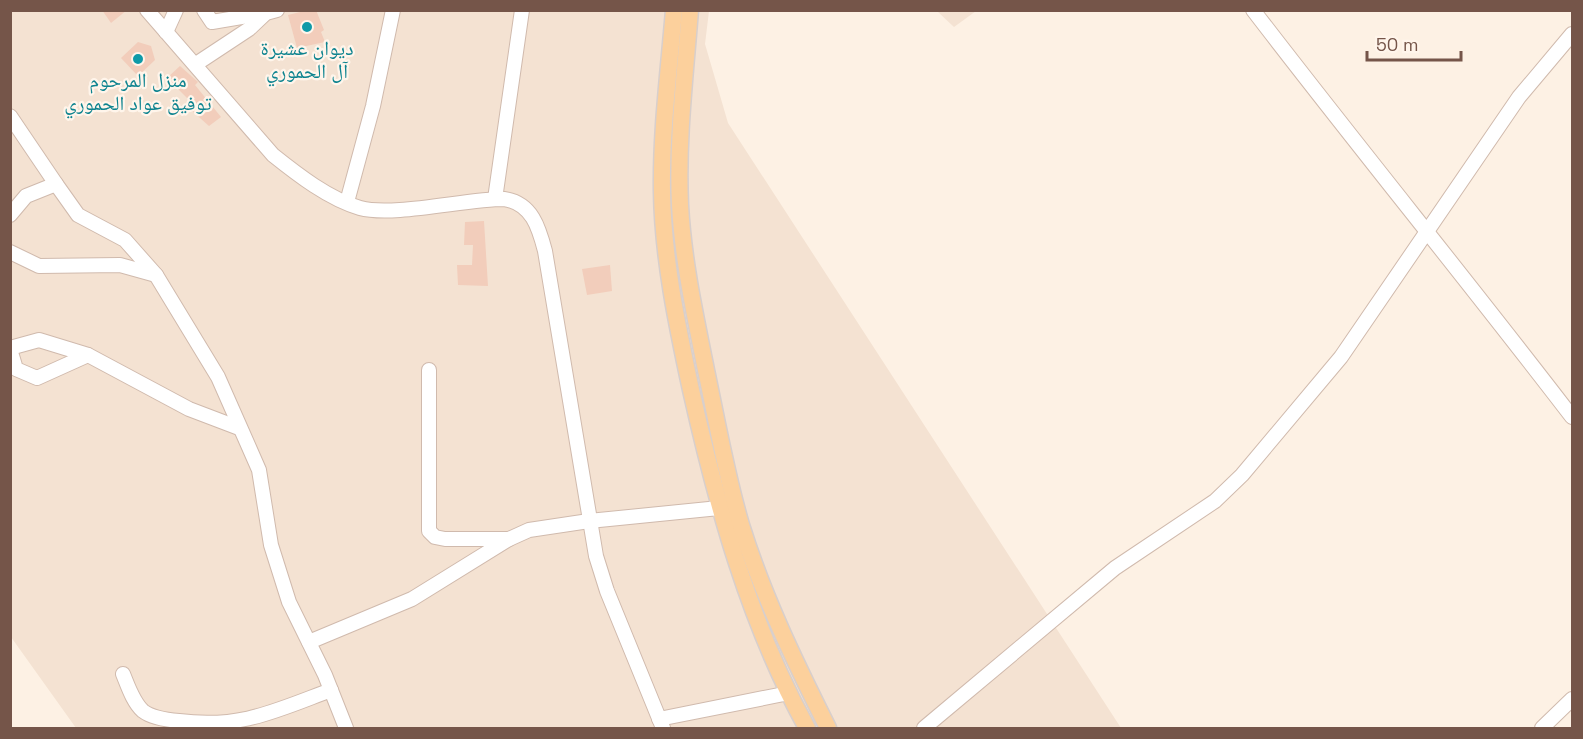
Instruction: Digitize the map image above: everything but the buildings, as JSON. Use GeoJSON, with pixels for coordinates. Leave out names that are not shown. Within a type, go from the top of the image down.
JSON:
{"type":"FeatureCollection","features":[{"type":"Feature","properties":{"kind":"main road"},"geometry":{"type":"LineString","coordinates":[[674,10],[662,170],[663,215],[674,302],[719,508],[761,630],[807,729]]}},
{"type":"Feature","properties":{"kind":"main road"},"geometry":{"type":"LineString","coordinates":[[690,10],[681,122],[680,182],[684,248],[691,295],[730,486],[741,526],[782,636],[828,729]]}},
{"type":"Feature","properties":{"kind":"street"},"geometry":{"type":"LineString","coordinates":[[147,10],[273,155],[296,173],[346,202],[377,209],[495,199],[512,200],[529,211],[541,234],[589,521],[601,574],[661,724],[789,693]]}},
{"type":"Feature","properties":{"kind":"street"},"geometry":{"type":"LineString","coordinates":[[166,32],[176,10]]}},
{"type":"Feature","properties":{"kind":"street"},"geometry":{"type":"LineString","coordinates":[[204,10],[212,22],[272,12]]}},
{"type":"Feature","properties":{"kind":"street"},"geometry":{"type":"LineString","coordinates":[[346,202],[373,106],[393,10]]}},
{"type":"Feature","properties":{"kind":"street"},"geometry":{"type":"LineString","coordinates":[[495,199],[522,10]]}},
{"type":"Feature","properties":{"kind":"street"},"geometry":{"type":"LineString","coordinates":[[1253,10],[1348,135],[1428,232],[1572,417]]}},
{"type":"Feature","properties":{"kind":"street"},"geometry":{"type":"LineString","coordinates":[[196,64],[272,12]]}},
{"type":"Feature","properties":{"kind":"street"},"geometry":{"type":"LineString","coordinates":[[924,729],[1115,568],[1228,490],[1341,357],[1519,97],[1572,34]]}},
{"type":"Feature","properties":{"kind":"street"},"geometry":{"type":"LineString","coordinates":[[10,116],[78,215],[125,240],[156,274],[218,377],[239,428],[249,442],[259,470],[271,545],[289,602],[331,690],[346,729]]}},
{"type":"Feature","properties":{"kind":"street"},"geometry":{"type":"LineString","coordinates":[[10,215],[26,196],[56,184]]}},
{"type":"Feature","properties":{"kind":"street"},"geometry":{"type":"LineString","coordinates":[[10,252],[39,266],[120,265],[156,274]]}},
{"type":"Feature","properties":{"kind":"street"},"geometry":{"type":"LineString","coordinates":[[88,355],[37,378],[16,369],[10,349],[39,340],[88,355],[189,409],[239,428]]}},
{"type":"Feature","properties":{"kind":"street"},"geometry":{"type":"LineString","coordinates":[[429,370],[429,531],[435,537],[445,539],[509,539]]}},
{"type":"Feature","properties":{"kind":"street"},"geometry":{"type":"LineString","coordinates":[[309,642],[412,599],[509,539],[529,530],[589,521],[719,508]]}},
{"type":"Feature","properties":{"kind":"street"},"geometry":{"type":"LineString","coordinates":[[123,674],[135,701],[145,712],[166,720],[192,723],[242,722],[331,690]]}},
{"type":"Feature","properties":{"kind":"street"},"geometry":{"type":"LineString","coordinates":[[1542,729],[1572,699]]}},
{"type":"Feature","properties":{"kind":"shaded area"},"geometry":{"type":"Polygon","coordinates":[[[10,11],[709,11],[705,44],[728,123],[1121,728],[76,728],[11,637],[10,11]]]}},
{"type":"Feature","properties":{"kind":"shaded area"},"geometry":{"type":"Polygon","coordinates":[[[937,11],[976,11],[954,27],[937,11]]]}},
{"type":"Feature","properties":{"kind":"place","name":"ديوان عشيرة آل الحموري"},"geometry":{"type":"Point","coordinates":[307,27]}},
{"type":"Feature","properties":{"kind":"place","name":"منزل المرحوم توفيق عواد الحموري"},"geometry":{"type":"Point","coordinates":[138,59]}}]}
